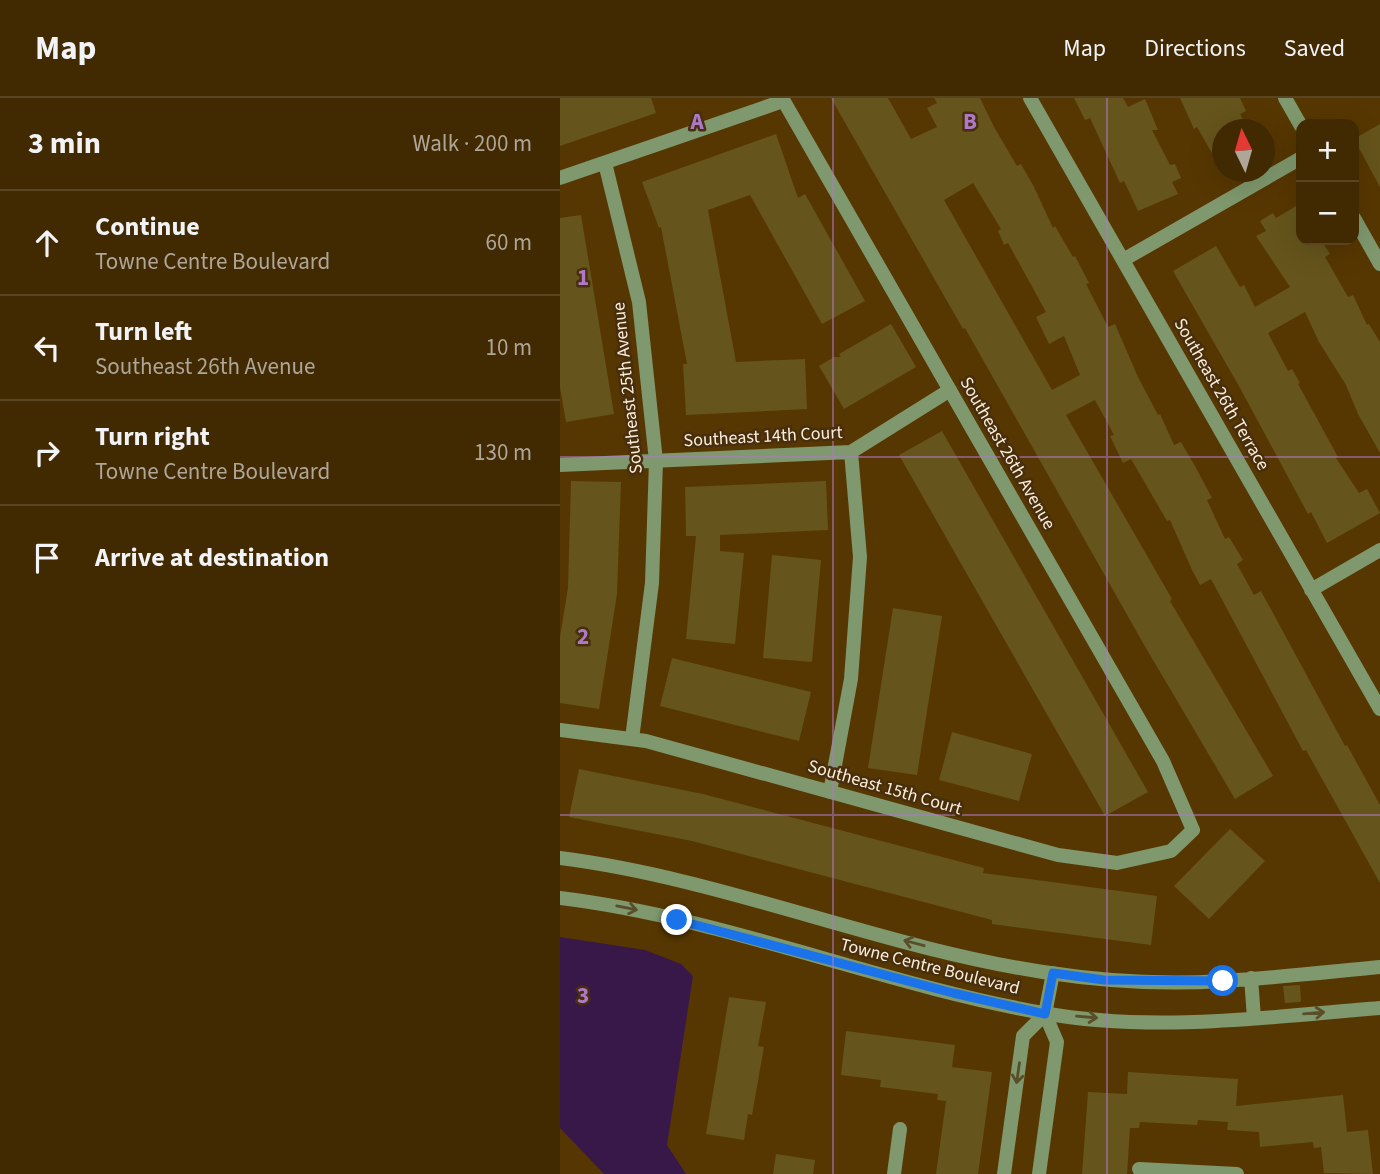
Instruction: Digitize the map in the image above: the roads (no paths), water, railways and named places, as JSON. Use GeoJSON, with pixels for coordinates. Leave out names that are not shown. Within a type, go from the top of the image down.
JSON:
{"type":"FeatureCollection","features":[{"type":"Feature","properties":{"kind":"street","name":"Southeast 26th Terrace"},"geometry":{"type":"LineString","coordinates":[[1030,98],[1380,709]]}},
{"type":"Feature","properties":{"kind":"street"},"geometry":{"type":"LineString","coordinates":[[1285,98],[1297,119]]}},
{"type":"Feature","properties":{"kind":"street"},"geometry":{"type":"LineString","coordinates":[[560,178],[783,99]]}},
{"type":"Feature","properties":{"kind":"street","name":"Southeast 26th Avenue"},"geometry":{"type":"LineString","coordinates":[[783,99],[1163,761],[1193,830]]}},
{"type":"Feature","properties":{"kind":"street"},"geometry":{"type":"LineString","coordinates":[[1124,260],[1296,161]]}},
{"type":"Feature","properties":{"kind":"street","name":"Southeast 25th Avenue"},"geometry":{"type":"LineString","coordinates":[[605,163],[639,302],[656,461],[652,583],[632,739]]}},
{"type":"Feature","properties":{"kind":"street"},"geometry":{"type":"LineString","coordinates":[[1359,227],[1380,264]]}},
{"type":"Feature","properties":{"kind":"street","name":"Southeast 14th Court"},"geometry":{"type":"LineString","coordinates":[[560,465],[851,452],[950,390]]}},
{"type":"Feature","properties":{"kind":"street"},"geometry":{"type":"LineString","coordinates":[[830,792],[850,679],[860,557],[851,452]]}},
{"type":"Feature","properties":{"kind":"street"},"geometry":{"type":"LineString","coordinates":[[1311,590],[1380,550]]}},
{"type":"Feature","properties":{"kind":"street","name":"Southeast 15th Court"},"geometry":{"type":"LineString","coordinates":[[560,730],[646,741],[1058,855],[1118,863],[1171,851],[1193,830]]}},
{"type":"Feature","properties":{"kind":"street","name":"Towne Centre Boulevard"},"geometry":{"type":"LineString","coordinates":[[560,858],[668,878],[965,956],[1104,980],[1187,982],[1380,967]]}},
{"type":"Feature","properties":{"kind":"street","name":"Towne Centre Boulevard"},"geometry":{"type":"LineString","coordinates":[[560,898],[643,912],[953,993],[1045,1014],[1152,1022],[1254,1018],[1380,1008]]}},
{"type":"Feature","properties":{"kind":"street"},"geometry":{"type":"LineString","coordinates":[[1039,1174],[1056,1042],[1045,1014],[1053,973]]}},
{"type":"Feature","properties":{"kind":"street"},"geometry":{"type":"LineString","coordinates":[[1251,978],[1254,1018]]}},
{"type":"Feature","properties":{"kind":"street"},"geometry":{"type":"LineString","coordinates":[[1004,1174],[1023,1036],[1045,1014]]}},
{"type":"Feature","properties":{"kind":"street"},"geometry":{"type":"LineString","coordinates":[[894,1174],[900,1129]]}},
{"type":"Feature","properties":{"kind":"street"},"geometry":{"type":"LineString","coordinates":[[1139,1169],[1237,1174]]}}]}
